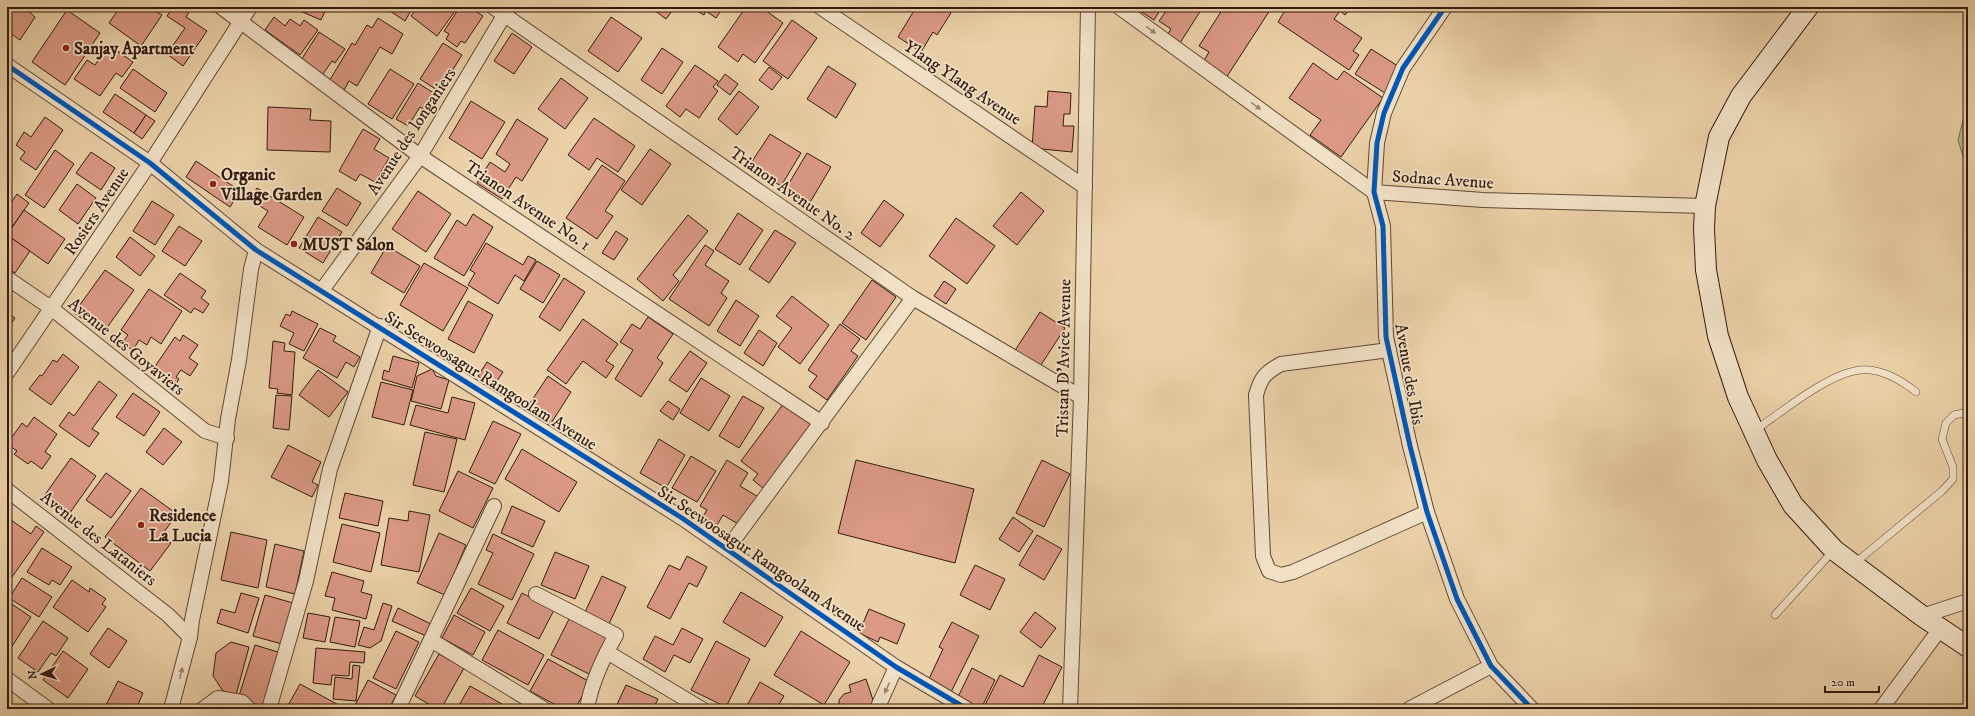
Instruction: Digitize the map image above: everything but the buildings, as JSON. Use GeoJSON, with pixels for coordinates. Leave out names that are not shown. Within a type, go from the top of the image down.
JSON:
{"type":"FeatureCollection","features":[{"type":"Feature","properties":{"kind":"main road"},"geometry":{"type":"LineString","coordinates":[[1808,7],[1741,96],[1719,137],[1705,206],[1706,270],[1718,336],[1738,397],[1767,460],[1793,505],[1834,550],[1922,616],[1968,647]]}},
{"type":"Feature","properties":{"kind":"street","name":"Trianon Avenue No. 1"},"geometry":{"type":"LineString","coordinates":[[221,7],[420,156],[822,422]]}},
{"type":"Feature","properties":{"kind":"street","name":"Rosiers Avenue"},"geometry":{"type":"LineString","coordinates":[[7,373],[150,163],[250,7]]}},
{"type":"Feature","properties":{"kind":"street","name":"Trianon Avenue No. 2"},"geometry":{"type":"LineString","coordinates":[[493,7],[507,11],[912,298],[1081,397]]}},
{"type":"Feature","properties":{"kind":"street","name":"Ylang Ylang Avenue"},"geometry":{"type":"LineString","coordinates":[[820,7],[1085,187]]}},
{"type":"Feature","properties":{"kind":"street","name":"Tristan D'Avice Avenue"},"geometry":{"type":"LineString","coordinates":[[1070,709],[1081,397],[1088,7]]}},
{"type":"Feature","properties":{"kind":"street","name":"Sodnac Avenue"},"geometry":{"type":"LineString","coordinates":[[1119,7],[1374,192],[1483,200],[1705,206]]}},
{"type":"Feature","properties":{"kind":"street","name":"Avenue des Ibis"},"geometry":{"type":"LineString","coordinates":[[1445,7],[1403,68],[1384,113],[1377,143],[1374,192],[1383,226],[1386,337],[1410,446],[1427,512],[1457,598],[1491,666],[1532,709]]}},
{"type":"Feature","properties":{"kind":"street","name":"Avenue des longaniers"},"geometry":{"type":"LineString","coordinates":[[322,290],[420,156],[507,11]]}},
{"type":"Feature","properties":{"kind":"street","name":"Sir Seewoosagur Ramgoolam Avenue"},"geometry":{"type":"LineString","coordinates":[[7,65],[150,163],[256,250],[380,326],[682,518],[896,667],[967,709]]}},
{"type":"Feature","properties":{"kind":"street"},"geometry":{"type":"LineString","coordinates":[[171,709],[190,637],[192,620],[221,481],[228,419],[239,360],[256,250]]}},
{"type":"Feature","properties":{"kind":"street","name":"Avenue des Goyaviers"},"geometry":{"type":"LineString","coordinates":[[7,278],[51,308],[205,431],[227,438]]}},
{"type":"Feature","properties":{"kind":"street"},"geometry":{"type":"LineString","coordinates":[[727,549],[912,298]]}},
{"type":"Feature","properties":{"kind":"street"},"geometry":{"type":"LineString","coordinates":[[269,709],[306,581],[330,469],[380,326]]}},
{"type":"Feature","properties":{"kind":"street"},"geometry":{"type":"LineString","coordinates":[[1389,350],[1281,364],[1267,372],[1259,383],[1256,395],[1263,556],[1269,571],[1281,575],[1293,572],[1427,512]]}},
{"type":"Feature","properties":{"kind":"street","name":"Avenue des Lataniers"},"geometry":{"type":"LineString","coordinates":[[7,490],[168,615],[190,637]]}},
{"type":"Feature","properties":{"kind":"street"},"geometry":{"type":"LineString","coordinates":[[398,709],[494,506]]}},
{"type":"Feature","properties":{"kind":"street"},"geometry":{"type":"LineString","coordinates":[[536,594],[616,635],[607,652],[589,696],[587,709]]}},
{"type":"Feature","properties":{"kind":"street"},"geometry":{"type":"LineString","coordinates":[[1922,616],[1968,601]]}},
{"type":"Feature","properties":{"kind":"street"},"geometry":{"type":"LineString","coordinates":[[168,615],[192,620]]}},
{"type":"Feature","properties":{"kind":"street"},"geometry":{"type":"LineString","coordinates":[[1881,709],[1940,629]]}},
{"type":"Feature","properties":{"kind":"street"},"geometry":{"type":"LineString","coordinates":[[431,640],[544,709]]}},
{"type":"Feature","properties":{"kind":"street"},"geometry":{"type":"LineString","coordinates":[[607,652],[702,709]]}},
{"type":"Feature","properties":{"kind":"street"},"geometry":{"type":"LineString","coordinates":[[1409,709],[1491,666]]}},
{"type":"Feature","properties":{"kind":"street"},"geometry":{"type":"LineString","coordinates":[[877,709],[896,667]]}},
{"type":"Feature","properties":{"kind":"street"},"geometry":{"type":"LineString","coordinates":[[7,679],[48,709]]}},
{"type":"Feature","properties":{"kind":"street"},"geometry":{"type":"LineString","coordinates":[[203,709],[218,698],[242,702],[249,709]]}},
{"type":"Feature","properties":{"kind":"lane"},"geometry":{"type":"LineString","coordinates":[[1754,431],[1825,383],[1860,370],[1876,371],[1900,380],[1916,392]]}},
{"type":"Feature","properties":{"kind":"lane"},"geometry":{"type":"LineString","coordinates":[[1853,565],[1942,491],[1952,479],[1953,467],[1942,439],[1946,423],[1954,415],[1968,412]]}},
{"type":"Feature","properties":{"kind":"lane"},"geometry":{"type":"LineString","coordinates":[[1775,615],[1834,550]]}},
{"type":"Feature","properties":{"kind":"green space"},"geometry":{"type":"Polygon","coordinates":[[[1968,101],[1968,173],[1958,140],[1968,101]]]}},
{"type":"Feature","properties":{"kind":"cycle path"},"geometry":{"type":"LineString","coordinates":[[1445,7],[1403,68],[1384,113],[1377,143],[1374,192],[1383,226],[1386,337],[1410,446],[1427,512],[1457,599],[1491,666],[1532,709]]}},
{"type":"Feature","properties":{"kind":"cycle path"},"geometry":{"type":"LineString","coordinates":[[7,65],[150,163],[256,250],[682,518],[896,667],[967,709]]}},
{"type":"Feature","properties":{"kind":"place","name":"Sanjay Apartment"},"geometry":{"type":"Point","coordinates":[66,48]}},
{"type":"Feature","properties":{"kind":"place","name":"Organic Village Garden"},"geometry":{"type":"Point","coordinates":[213,184]}},
{"type":"Feature","properties":{"kind":"place","name":"MUST Salon"},"geometry":{"type":"Point","coordinates":[294,244]}},
{"type":"Feature","properties":{"kind":"place","name":"Residence La Lucia"},"geometry":{"type":"Point","coordinates":[141,525]}}]}
